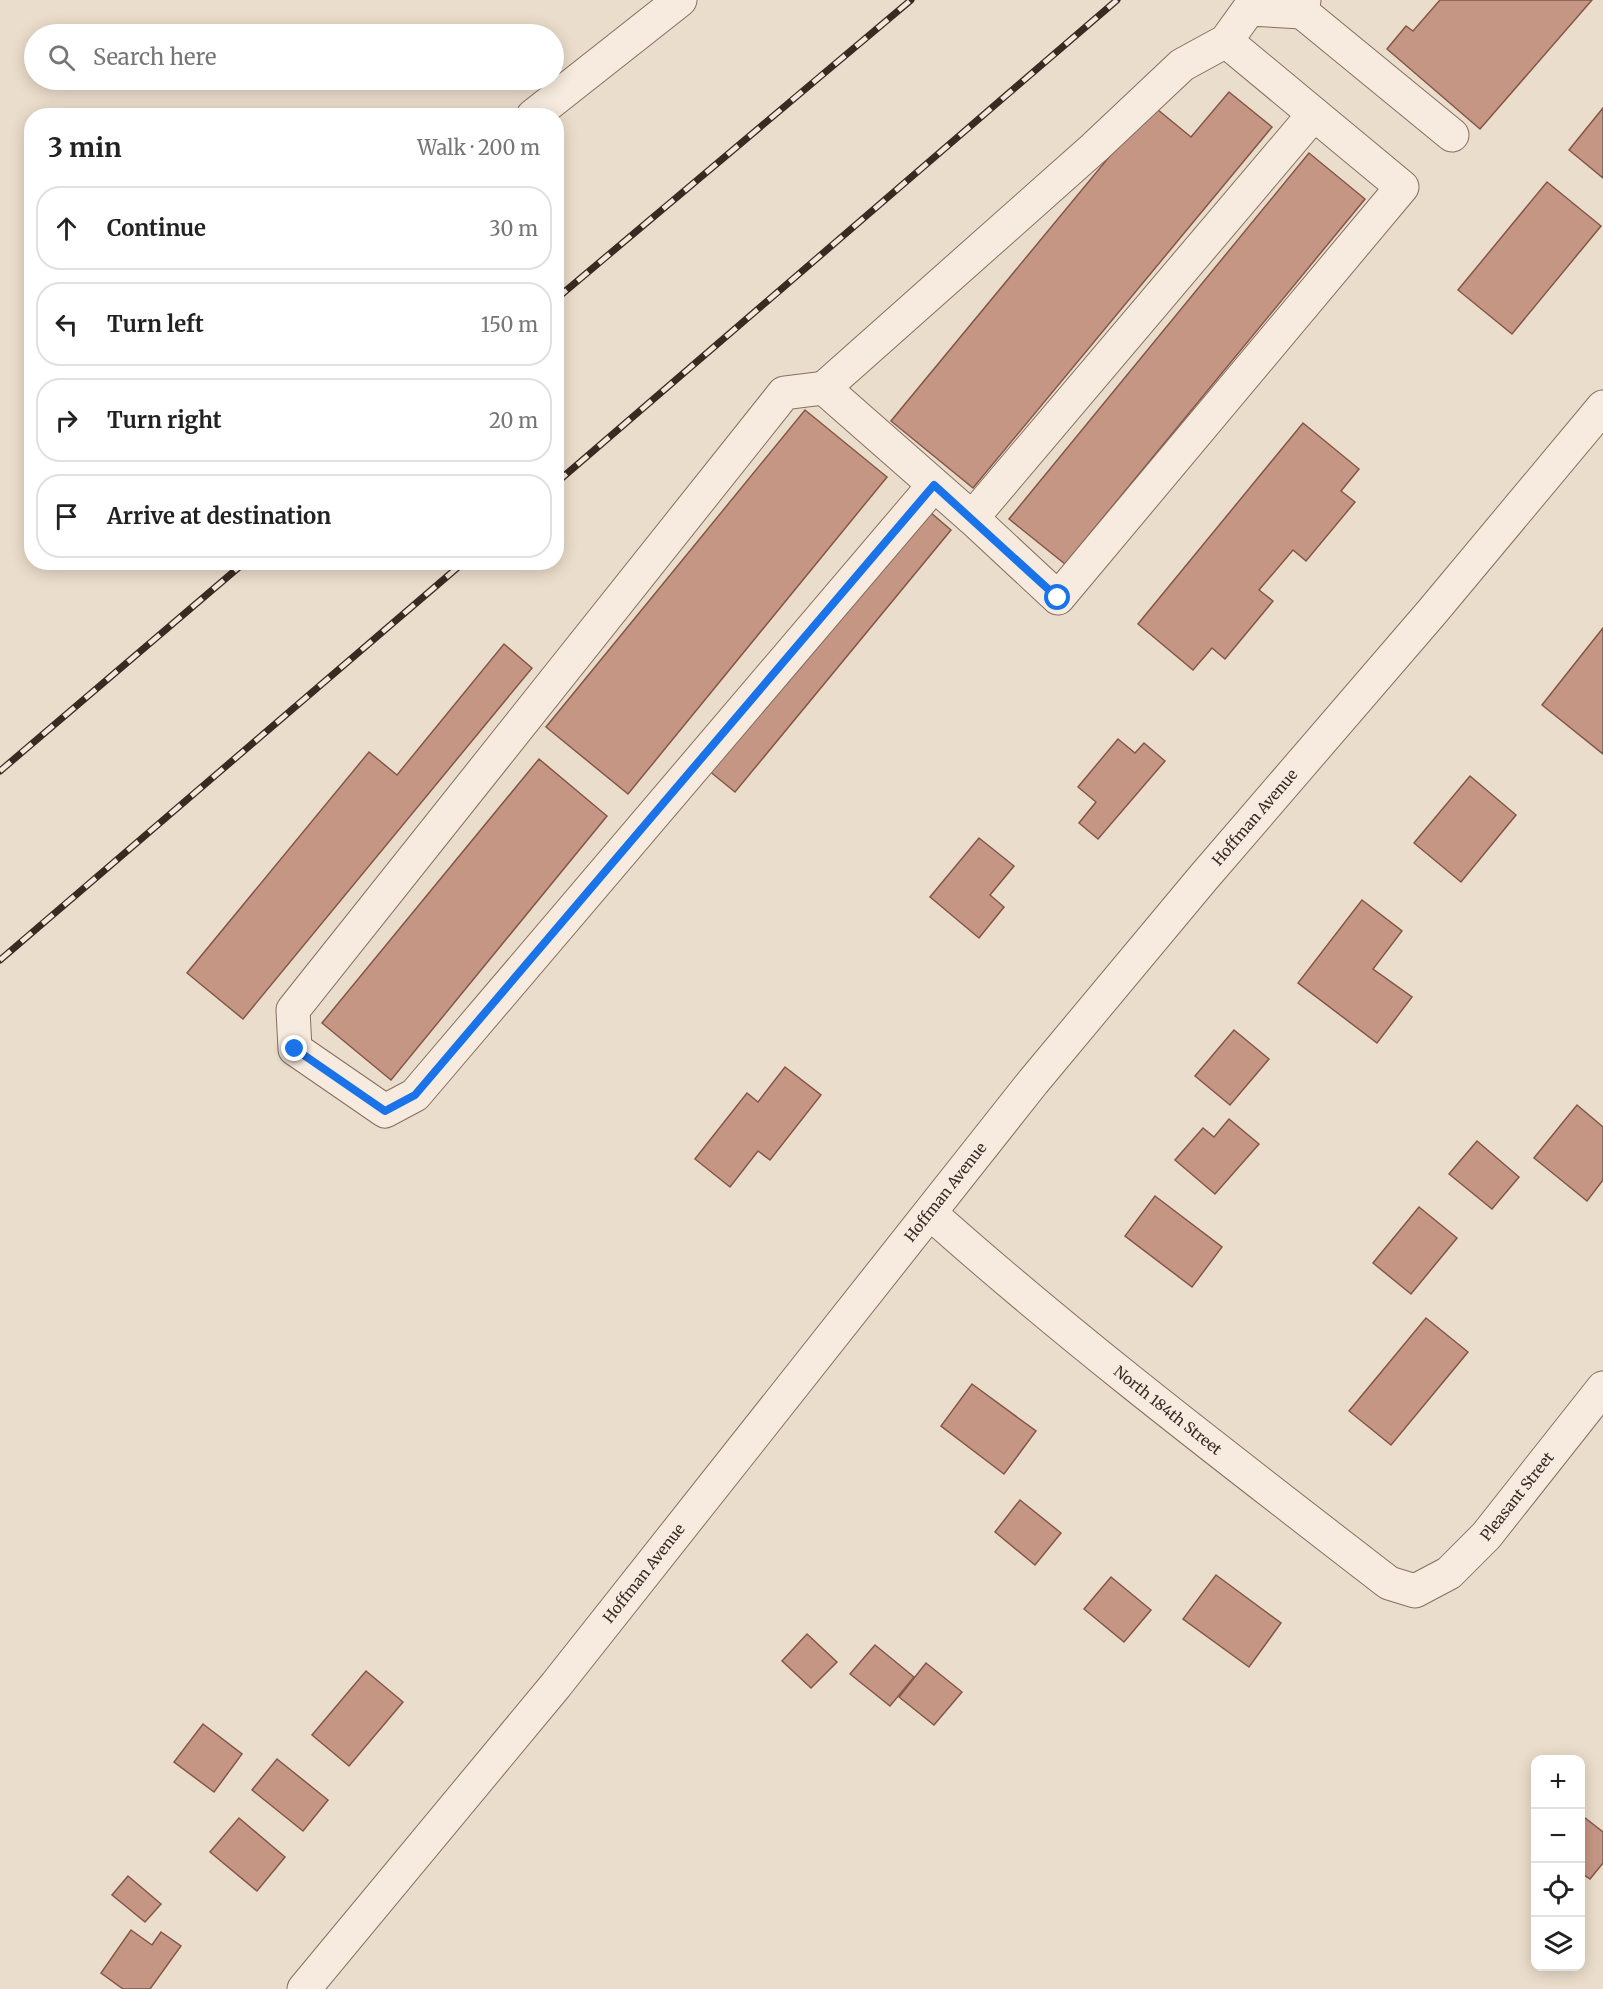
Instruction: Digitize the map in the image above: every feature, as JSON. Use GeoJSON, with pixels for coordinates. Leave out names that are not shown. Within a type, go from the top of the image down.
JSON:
{"type":"FeatureCollection","features":[{"type":"Feature","properties":{"kind":"street"},"geometry":{"type":"LineString","coordinates":[[543,108],[680,0]]}},
{"type":"Feature","properties":{"kind":"street"},"geometry":{"type":"LineString","coordinates":[[934,485],[415,1095],[385,1111],[295,1049],[293,1010],[784,393],[824,388],[1094,148],[1182,65],[1226,41],[1249,9],[1303,6],[1452,135]]}},
{"type":"Feature","properties":{"kind":"street"},"geometry":{"type":"LineString","coordinates":[[824,388],[972,518],[1058,598],[1402,186],[1226,41]]}},
{"type":"Feature","properties":{"kind":"street"},"geometry":{"type":"LineString","coordinates":[[972,518],[1314,114]]}},
{"type":"Feature","properties":{"kind":"street","name":"Hoffman Avenue"},"geometry":{"type":"LineString","coordinates":[[304,1989],[556,1685],[1034,1082],[1603,407]]}},
{"type":"Feature","properties":{"kind":"street","name":"North 184th Street"},"geometry":{"type":"LineString","coordinates":[[930,1213],[979,1257],[1389,1583],[1415,1591]]}},
{"type":"Feature","properties":{"kind":"street","name":"Pleasant Street"},"geometry":{"type":"LineString","coordinates":[[1415,1591],[1449,1572],[1486,1536],[1603,1388]]}},
{"type":"Feature","properties":{"kind":"building"},"geometry":{"type":"Polygon","coordinates":[[[1440,0],[1592,0],[1480,129],[1387,49],[1406,26],[1413,31],[1440,0]]]}},
{"type":"Feature","properties":{"kind":"building"},"geometry":{"type":"Polygon","coordinates":[[[1229,92],[1272,127],[973,488],[891,421],[1152,105],[1191,137],[1229,92]]]}},
{"type":"Feature","properties":{"kind":"building"},"geometry":{"type":"Polygon","coordinates":[[[1603,108],[1603,178],[1569,150],[1603,108]]]}},
{"type":"Feature","properties":{"kind":"building"},"geometry":{"type":"Polygon","coordinates":[[[1309,153],[1365,199],[1065,564],[1009,519],[1309,153]]]}},
{"type":"Feature","properties":{"kind":"building"},"geometry":{"type":"Polygon","coordinates":[[[1547,182],[1601,226],[1512,334],[1458,290],[1547,182]]]}},
{"type":"Feature","properties":{"kind":"building"},"geometry":{"type":"Polygon","coordinates":[[[805,410],[887,477],[628,794],[546,727],[805,410]]]}},
{"type":"Feature","properties":{"kind":"building"},"geometry":{"type":"Polygon","coordinates":[[[1303,423],[1359,469],[1341,491],[1355,502],[1306,561],[1293,550],[1259,590],[1273,601],[1225,659],[1212,648],[1193,670],[1138,624],[1303,423]]]}},
{"type":"Feature","properties":{"kind":"building"},"geometry":{"type":"Polygon","coordinates":[[[924,507],[951,530],[735,792],[708,770],[924,507]]]}},
{"type":"Feature","properties":{"kind":"building"},"geometry":{"type":"Polygon","coordinates":[[[1603,628],[1603,754],[1542,705],[1603,628]]]}},
{"type":"Feature","properties":{"kind":"building"},"geometry":{"type":"Polygon","coordinates":[[[504,644],[532,668],[243,1019],[187,973],[369,752],[397,775],[504,644]]]}},
{"type":"Feature","properties":{"kind":"building"},"geometry":{"type":"Polygon","coordinates":[[[1118,739],[1135,753],[1144,743],[1165,761],[1098,839],[1079,823],[1096,802],[1078,787],[1118,739]]]}},
{"type":"Feature","properties":{"kind":"building"},"geometry":{"type":"Polygon","coordinates":[[[539,759],[607,816],[391,1080],[322,1023],[539,759]]]}},
{"type":"Feature","properties":{"kind":"building"},"geometry":{"type":"Polygon","coordinates":[[[1470,776],[1516,815],[1461,882],[1414,843],[1470,776]]]}},
{"type":"Feature","properties":{"kind":"building"},"geometry":{"type":"Polygon","coordinates":[[[979,838],[1014,866],[990,895],[1004,907],[979,938],[930,897],[979,838]]]}},
{"type":"Feature","properties":{"kind":"building"},"geometry":{"type":"Polygon","coordinates":[[[1362,900],[1402,931],[1373,969],[1412,997],[1377,1043],[1298,983],[1362,900]]]}},
{"type":"Feature","properties":{"kind":"building"},"geometry":{"type":"Polygon","coordinates":[[[1234,1030],[1269,1059],[1230,1105],[1195,1076],[1234,1030]]]}},
{"type":"Feature","properties":{"kind":"building"},"geometry":{"type":"Polygon","coordinates":[[[785,1067],[821,1095],[770,1160],[758,1151],[730,1187],[695,1159],[747,1093],[758,1102],[785,1067]]]}},
{"type":"Feature","properties":{"kind":"building"},"geometry":{"type":"Polygon","coordinates":[[[1577,1105],[1603,1127],[1603,1180],[1587,1201],[1534,1158],[1577,1105]]]}},
{"type":"Feature","properties":{"kind":"building"},"geometry":{"type":"Polygon","coordinates":[[[1229,1119],[1259,1144],[1215,1194],[1175,1160],[1203,1128],[1214,1137],[1229,1119]]]}},
{"type":"Feature","properties":{"kind":"building"},"geometry":{"type":"Polygon","coordinates":[[[1477,1141],[1519,1177],[1492,1209],[1449,1174],[1477,1141]]]}},
{"type":"Feature","properties":{"kind":"building"},"geometry":{"type":"Polygon","coordinates":[[[1155,1196],[1222,1247],[1192,1287],[1125,1236],[1155,1196]]]}},
{"type":"Feature","properties":{"kind":"building"},"geometry":{"type":"Polygon","coordinates":[[[1419,1207],[1457,1238],[1411,1294],[1373,1263],[1419,1207]]]}},
{"type":"Feature","properties":{"kind":"building"},"geometry":{"type":"Polygon","coordinates":[[[1426,1318],[1468,1352],[1391,1445],[1349,1411],[1426,1318]]]}},
{"type":"Feature","properties":{"kind":"building"},"geometry":{"type":"Polygon","coordinates":[[[972,1384],[1036,1431],[1004,1474],[941,1426],[972,1384]]]}},
{"type":"Feature","properties":{"kind":"building"},"geometry":{"type":"Polygon","coordinates":[[[1020,1500],[1061,1533],[1035,1565],[995,1532],[1020,1500]]]}},
{"type":"Feature","properties":{"kind":"building"},"geometry":{"type":"Polygon","coordinates":[[[1216,1575],[1281,1623],[1249,1667],[1183,1619],[1216,1575]]]}},
{"type":"Feature","properties":{"kind":"building"},"geometry":{"type":"Polygon","coordinates":[[[1111,1577],[1151,1610],[1124,1642],[1084,1609],[1111,1577]]]}},
{"type":"Feature","properties":{"kind":"building"},"geometry":{"type":"Polygon","coordinates":[[[807,1634],[837,1662],[811,1688],[782,1661],[807,1634]]]}},
{"type":"Feature","properties":{"kind":"building"},"geometry":{"type":"Polygon","coordinates":[[[875,1645],[914,1677],[890,1706],[850,1674],[875,1645]]]}},
{"type":"Feature","properties":{"kind":"building"},"geometry":{"type":"Polygon","coordinates":[[[926,1663],[962,1692],[934,1725],[899,1697],[926,1663]]]}},
{"type":"Feature","properties":{"kind":"building"},"geometry":{"type":"Polygon","coordinates":[[[366,1671],[403,1702],[349,1766],[312,1735],[366,1671]]]}},
{"type":"Feature","properties":{"kind":"building"},"geometry":{"type":"Polygon","coordinates":[[[203,1724],[242,1754],[214,1792],[174,1762],[203,1724]]]}},
{"type":"Feature","properties":{"kind":"building"},"geometry":{"type":"Polygon","coordinates":[[[277,1759],[328,1800],[303,1831],[252,1790],[277,1759]]]}},
{"type":"Feature","properties":{"kind":"building"},"geometry":{"type":"Polygon","coordinates":[[[239,1818],[285,1857],[257,1891],[210,1852],[239,1818]]]}},
{"type":"Feature","properties":{"kind":"building"},"geometry":{"type":"Polygon","coordinates":[[[1585,1818],[1603,1832],[1603,1863],[1590,1879],[1585,1876],[1585,1818]]]}},
{"type":"Feature","properties":{"kind":"building"},"geometry":{"type":"Polygon","coordinates":[[[128,1876],[161,1904],[145,1922],[112,1895],[128,1876]]]}},
{"type":"Feature","properties":{"kind":"building"},"geometry":{"type":"Polygon","coordinates":[[[131,1930],[152,1945],[161,1932],[181,1946],[150,1989],[123,1989],[101,1973],[131,1930]]]}},
{"type":"Feature","properties":{"kind":"railway"},"geometry":{"type":"LineString","coordinates":[[564,292],[911,0]]}},
{"type":"Feature","properties":{"kind":"railway"},"geometry":{"type":"LineString","coordinates":[[564,476],[1117,0]]}},
{"type":"Feature","properties":{"kind":"railway"},"geometry":{"type":"LineString","coordinates":[[0,771],[236,570]]}},
{"type":"Feature","properties":{"kind":"railway"},"geometry":{"type":"LineString","coordinates":[[0,960],[455,570]]}},
{"type":"Feature","properties":{"kind":"route"},"geometry":{"type":"LineString","coordinates":[[295,1049],[385,1111],[415,1095],[934,485],[1058,598]]}}]}
